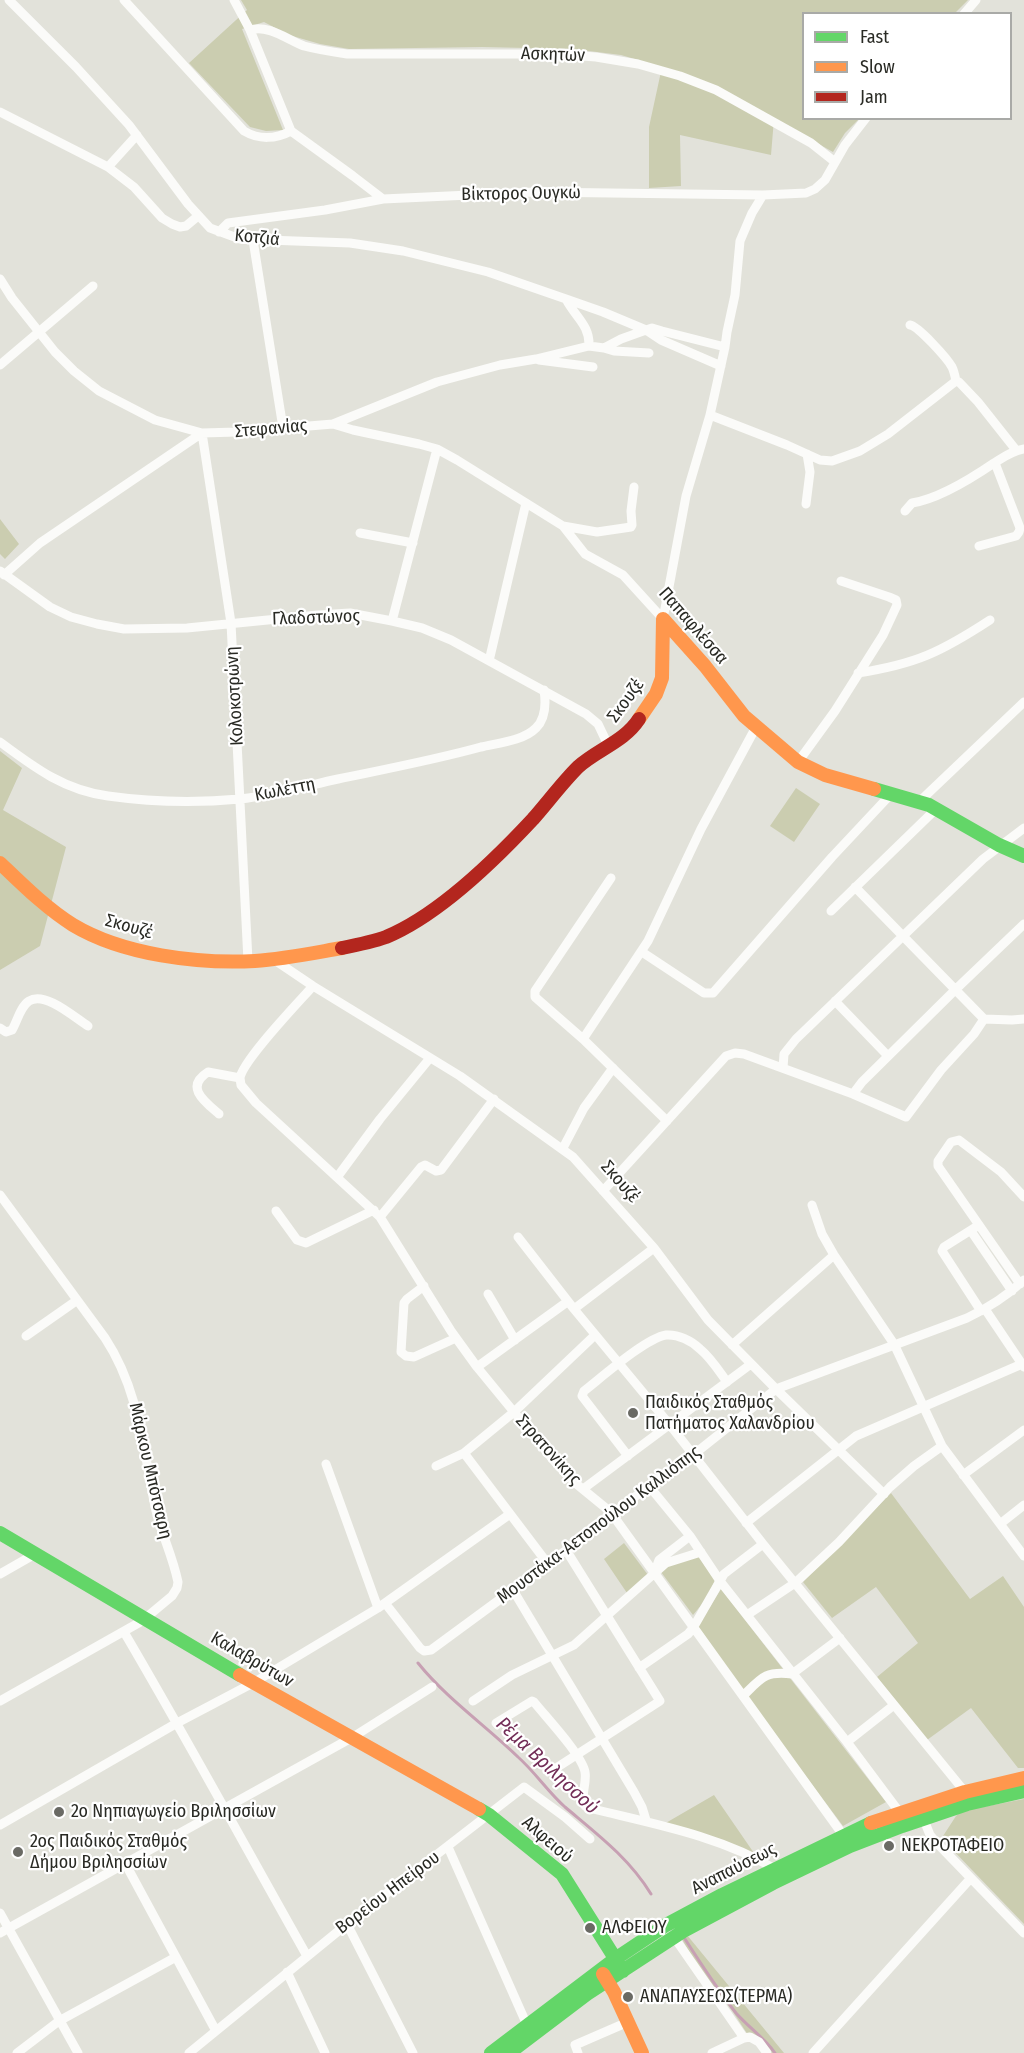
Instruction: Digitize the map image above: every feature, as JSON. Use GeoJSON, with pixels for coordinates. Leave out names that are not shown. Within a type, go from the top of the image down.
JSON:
{"type":"FeatureCollection","features":[{"type":"Feature","properties":{"kind":"street","name":"Κοτζιά"},"geometry":{"type":"LineString","coordinates":[[9,0],[76,67],[137,135],[198,216],[210,228],[240,239],[350,243],[403,251],[488,272],[566,298],[646,330],[652,328],[662,330],[725,347]]}},
{"type":"Feature","properties":{"kind":"street"},"geometry":{"type":"LineString","coordinates":[[124,0],[244,131],[252,136],[267,138],[280,137],[291,131]]}},
{"type":"Feature","properties":{"kind":"street"},"geometry":{"type":"LineString","coordinates":[[234,0],[250,30],[291,131],[382,199]]}},
{"type":"Feature","properties":{"kind":"street"},"geometry":{"type":"LineString","coordinates":[[966,12],[976,0]]}},
{"type":"Feature","properties":{"kind":"street","name":"Ασκητών"},"geometry":{"type":"LineString","coordinates":[[250,30],[257,28],[304,46],[325,52],[347,54],[555,54],[596,57],[638,64],[680,76],[716,90],[811,143],[835,162]]}},
{"type":"Feature","properties":{"kind":"street"},"geometry":{"type":"LineString","coordinates":[[0,112],[108,167],[134,187],[162,218],[172,224],[180,227],[186,226],[198,216]]}},
{"type":"Feature","properties":{"kind":"street"},"geometry":{"type":"LineString","coordinates":[[835,162],[864,120]]}},
{"type":"Feature","properties":{"kind":"street"},"geometry":{"type":"LineString","coordinates":[[108,167],[137,135]]}},
{"type":"Feature","properties":{"kind":"street","name":"Βίκτορος Ουγκώ"},"geometry":{"type":"LineString","coordinates":[[219,232],[228,224],[382,199],[535,192],[763,195],[806,193],[825,180],[835,162]]}},
{"type":"Feature","properties":{"kind":"street"},"geometry":{"type":"LineString","coordinates":[[663,619],[687,496],[710,415],[725,347],[735,296],[740,241],[763,195]]}},
{"type":"Feature","properties":{"kind":"street"},"geometry":{"type":"LineString","coordinates":[[253,240],[283,428]]}},
{"type":"Feature","properties":{"kind":"street","name":"Στεφανίας"},"geometry":{"type":"LineString","coordinates":[[0,279],[39,332],[74,371],[99,391],[155,420],[202,433],[333,424],[437,382],[500,364],[536,359],[589,346]]}},
{"type":"Feature","properties":{"kind":"street"},"geometry":{"type":"LineString","coordinates":[[0,365],[93,286]]}},
{"type":"Feature","properties":{"kind":"street"},"geometry":{"type":"LineString","coordinates":[[566,298],[572,311],[588,329],[589,346],[614,351],[649,353]]}},
{"type":"Feature","properties":{"kind":"street"},"geometry":{"type":"LineString","coordinates":[[905,511],[912,503],[950,489],[1020,450],[978,402],[956,381],[954,372],[948,363],[919,329],[910,325]]}},
{"type":"Feature","properties":{"kind":"street"},"geometry":{"type":"LineString","coordinates":[[604,348],[646,330],[661,340],[721,366]]}},
{"type":"Feature","properties":{"kind":"street"},"geometry":{"type":"LineString","coordinates":[[536,359],[593,367]]}},
{"type":"Feature","properties":{"kind":"street"},"geometry":{"type":"LineString","coordinates":[[710,415],[827,461],[860,451],[900,425],[956,381]]}},
{"type":"Feature","properties":{"kind":"street","name":"Παπαφλέσσα"},"geometry":{"type":"LineString","coordinates":[[333,424],[437,449],[563,526],[585,554],[623,575],[705,666],[744,716],[798,762],[825,775],[920,801],[937,808],[999,845],[1024,856]]}},
{"type":"Feature","properties":{"kind":"street"},"geometry":{"type":"LineString","coordinates":[[2,573],[40,543],[202,433]]}},
{"type":"Feature","properties":{"kind":"street","name":"Κολοκοτρώνη"},"geometry":{"type":"LineString","coordinates":[[202,433],[231,623],[248,961]]}},
{"type":"Feature","properties":{"kind":"street"},"geometry":{"type":"LineString","coordinates":[[392,621],[437,449]]}},
{"type":"Feature","properties":{"kind":"street"},"geometry":{"type":"LineString","coordinates":[[806,504],[810,472],[807,454]]}},
{"type":"Feature","properties":{"kind":"street"},"geometry":{"type":"LineString","coordinates":[[979,546],[1016,536],[1020,528],[995,463]]}},
{"type":"Feature","properties":{"kind":"street"},"geometry":{"type":"LineString","coordinates":[[563,526],[594,532],[631,527],[634,486]]}},
{"type":"Feature","properties":{"kind":"street"},"geometry":{"type":"LineString","coordinates":[[489,661],[526,503]]}},
{"type":"Feature","properties":{"kind":"street"},"geometry":{"type":"LineString","coordinates":[[360,533],[413,543]]}},
{"type":"Feature","properties":{"kind":"street","name":"Γλαδστώνος"},"geometry":{"type":"LineString","coordinates":[[2,573],[50,607],[71,617],[124,629],[153,630],[350,613],[423,628],[451,640],[592,718],[601,729],[608,745]]}},
{"type":"Feature","properties":{"kind":"street"},"geometry":{"type":"LineString","coordinates":[[798,762],[828,722],[883,635],[898,603],[889,597],[841,581]]}},
{"type":"Feature","properties":{"kind":"street","name":"Σκουζέ"},"geometry":{"type":"LineString","coordinates":[[0,863],[49,908],[79,929],[102,939],[170,955],[248,961],[273,959],[364,944],[386,937],[413,922],[454,893],[540,812],[575,770],[608,745],[629,733],[659,689],[662,678],[663,619]]}},
{"type":"Feature","properties":{"kind":"street"},"geometry":{"type":"LineString","coordinates":[[858,673],[890,668],[932,655],[990,620]]}},
{"type":"Feature","properties":{"kind":"street","name":"Κωλέττη"},"geometry":{"type":"LineString","coordinates":[[0,742],[39,772],[73,789],[143,800],[240,799],[421,762],[519,738],[534,730],[541,721],[546,705],[544,690]]}},
{"type":"Feature","properties":{"kind":"street"},"geometry":{"type":"LineString","coordinates":[[920,801],[1024,702]]}},
{"type":"Feature","properties":{"kind":"street"},"geometry":{"type":"LineString","coordinates":[[583,1039],[642,952],[700,829],[756,727]]}},
{"type":"Feature","properties":{"kind":"street"},"geometry":{"type":"LineString","coordinates":[[642,952],[704,993],[713,993],[776,919],[891,794]]}},
{"type":"Feature","properties":{"kind":"street"},"geometry":{"type":"LineString","coordinates":[[831,911],[937,808]]}},
{"type":"Feature","properties":{"kind":"street"},"geometry":{"type":"LineString","coordinates":[[783,1068],[786,1050],[835,1001],[999,845],[1024,828]]}},
{"type":"Feature","properties":{"kind":"street"},"geometry":{"type":"LineString","coordinates":[[611,878],[534,994],[536,1000],[583,1039],[667,1121]]}},
{"type":"Feature","properties":{"kind":"street"},"geometry":{"type":"LineString","coordinates":[[855,887],[984,1018],[1024,1019]]}},
{"type":"Feature","properties":{"kind":"street"},"geometry":{"type":"LineString","coordinates":[[854,1094],[862,1082],[954,990],[1024,924]]}},
{"type":"Feature","properties":{"kind":"street","name":"Σκουζέ"},"geometry":{"type":"LineString","coordinates":[[273,959],[494,1099],[580,1162],[673,1271],[699,1309],[732,1345],[884,1494]]}},
{"type":"Feature","properties":{"kind":"street"},"geometry":{"type":"LineString","coordinates":[[219,1114],[198,1094],[196,1086],[200,1076],[208,1072],[240,1078],[242,1069],[313,986]]}},
{"type":"Feature","properties":{"kind":"street"},"geometry":{"type":"LineString","coordinates":[[0,1028],[6,1032],[12,1030],[28,1001],[38,998],[50,1001],[88,1026]]}},
{"type":"Feature","properties":{"kind":"street"},"geometry":{"type":"LineString","coordinates":[[835,1001],[888,1056]]}},
{"type":"Feature","properties":{"kind":"street"},"geometry":{"type":"LineString","coordinates":[[603,1191],[726,1056],[735,1053],[744,1054],[854,1094],[906,1117],[941,1070],[974,1034],[984,1018]]}},
{"type":"Feature","properties":{"kind":"street"},"geometry":{"type":"LineString","coordinates":[[338,1176],[380,1119],[430,1058]]}},
{"type":"Feature","properties":{"kind":"street"},"geometry":{"type":"LineString","coordinates":[[563,1148],[584,1108],[613,1068]]}},
{"type":"Feature","properties":{"kind":"street","name":"Στρατονίκης"},"geometry":{"type":"LineString","coordinates":[[240,1078],[241,1084],[256,1103],[377,1213],[456,1338],[477,1367],[555,1462],[612,1514],[843,1835]]}},
{"type":"Feature","properties":{"kind":"street"},"geometry":{"type":"LineString","coordinates":[[276,1211],[297,1240],[306,1243],[377,1213],[421,1167],[425,1165],[436,1172],[441,1170],[494,1099]]}},
{"type":"Feature","properties":{"kind":"street"},"geometry":{"type":"LineString","coordinates":[[1012,1291],[938,1166],[938,1161],[951,1142],[959,1140],[1001,1172],[1024,1197]]}},
{"type":"Feature","properties":{"kind":"street","name":"Μάρκου Μπότσαρη"},"geometry":{"type":"LineString","coordinates":[[0,1195],[33,1237],[76,1301],[114,1351],[131,1390],[145,1445],[156,1512],[178,1582],[172,1596],[145,1619],[0,1701]]}},
{"type":"Feature","properties":{"kind":"street"},"geometry":{"type":"LineString","coordinates":[[812,1205],[822,1234],[834,1255],[894,1344],[942,1446],[1024,1556]]}},
{"type":"Feature","properties":{"kind":"street"},"geometry":{"type":"LineString","coordinates":[[746,1523],[856,1436],[1023,1366],[942,1251],[944,1247],[975,1228]]}},
{"type":"Feature","properties":{"kind":"street"},"geometry":{"type":"LineString","coordinates":[[975,1228],[1022,1282]]}},
{"type":"Feature","properties":{"kind":"street"},"geometry":{"type":"LineString","coordinates":[[518,1238],[965,1792]]}},
{"type":"Feature","properties":{"kind":"street"},"geometry":{"type":"LineString","coordinates":[[477,1367],[515,1340],[571,1306],[654,1248]]}},
{"type":"Feature","properties":{"kind":"street"},"geometry":{"type":"LineString","coordinates":[[732,1345],[834,1255]]}},
{"type":"Feature","properties":{"kind":"street","name":"Μουστάκα-Αετοπούλου Καλλιόπης"},"geometry":{"type":"LineString","coordinates":[[382,1605],[420,1648],[428,1651],[693,1455],[776,1389],[983,1310],[1022,1282]]}},
{"type":"Feature","properties":{"kind":"street"},"geometry":{"type":"LineString","coordinates":[[424,1286],[404,1303],[401,1352],[405,1356],[414,1357],[456,1338]]}},
{"type":"Feature","properties":{"kind":"street"},"geometry":{"type":"LineString","coordinates":[[488,1294],[515,1340]]}},
{"type":"Feature","properties":{"kind":"street"},"geometry":{"type":"LineString","coordinates":[[26,1336],[76,1301]]}},
{"type":"Feature","properties":{"kind":"street"},"geometry":{"type":"LineString","coordinates":[[436,1466],[464,1453],[514,1412],[595,1335]]}},
{"type":"Feature","properties":{"kind":"street"},"geometry":{"type":"LineString","coordinates":[[628,1456],[582,1396],[584,1391],[619,1364],[651,1341],[671,1335],[683,1338],[699,1348],[727,1382]]}},
{"type":"Feature","properties":{"kind":"street"},"geometry":{"type":"LineString","coordinates":[[583,1489],[751,1364]]}},
{"type":"Feature","properties":{"kind":"street"},"geometry":{"type":"LineString","coordinates":[[963,1475],[1024,1430]]}},
{"type":"Feature","properties":{"kind":"street"},"geometry":{"type":"LineString","coordinates":[[747,1615],[795,1583],[914,1466],[942,1446]]}},
{"type":"Feature","properties":{"kind":"street"},"geometry":{"type":"LineString","coordinates":[[464,1453],[548,1564]]}},
{"type":"Feature","properties":{"kind":"street"},"geometry":{"type":"LineString","coordinates":[[326,1464],[382,1605]]}},
{"type":"Feature","properties":{"kind":"street"},"geometry":{"type":"LineString","coordinates":[[649,1486],[690,1536],[720,1581],[848,1742],[900,1813]]}},
{"type":"Feature","properties":{"kind":"street"},"geometry":{"type":"LineString","coordinates":[[1000,1524],[1024,1505]]}},
{"type":"Feature","properties":{"kind":"street"},"geometry":{"type":"LineString","coordinates":[[0,1825],[177,1723],[253,1683],[382,1605],[510,1514]]}},
{"type":"Feature","properties":{"kind":"street","name":"Καλαβρύτων"},"geometry":{"type":"LineString","coordinates":[[0,1533],[253,1683],[489,1815]]}},
{"type":"Feature","properties":{"kind":"street"},"geometry":{"type":"LineString","coordinates":[[654,1574],[659,1560],[690,1536]]}},
{"type":"Feature","properties":{"kind":"street"},"geometry":{"type":"LineString","coordinates":[[639,1668],[684,1637],[693,1628],[724,1574],[763,1544]]}},
{"type":"Feature","properties":{"kind":"street"},"geometry":{"type":"LineString","coordinates":[[553,1770],[660,1701],[566,1550]]}},
{"type":"Feature","properties":{"kind":"street"},"geometry":{"type":"LineString","coordinates":[[473,1701],[512,1675],[577,1643],[669,1561],[701,1552]]}},
{"type":"Feature","properties":{"kind":"street"},"geometry":{"type":"LineString","coordinates":[[0,1574],[35,1554]]}},
{"type":"Feature","properties":{"kind":"street"},"geometry":{"type":"LineString","coordinates":[[513,1590],[642,1807],[646,1820]]}},
{"type":"Feature","properties":{"kind":"street"},"geometry":{"type":"LineString","coordinates":[[124,1632],[308,1956]]}},
{"type":"Feature","properties":{"kind":"street"},"geometry":{"type":"LineString","coordinates":[[743,1696],[766,1675],[776,1672],[792,1674],[840,1638]]}},
{"type":"Feature","properties":{"kind":"street"},"geometry":{"type":"LineString","coordinates":[[4,1931],[353,1737],[432,1687]]}},
{"type":"Feature","properties":{"kind":"street"},"geometry":{"type":"LineString","coordinates":[[496,1724],[534,1701],[576,1755],[585,1773],[583,1798],[585,1806],[646,1820],[746,1854],[776,1880]]}},
{"type":"Feature","properties":{"kind":"street"},"geometry":{"type":"LineString","coordinates":[[848,1742],[894,1705]]}},
{"type":"Feature","properties":{"kind":"street","name":"Αναπαύσεως"},"geometry":{"type":"LineString","coordinates":[[490,2053],[527,2025],[612,1970],[776,1880],[965,1792],[1024,1778]]}},
{"type":"Feature","properties":{"kind":"street","name":"Βορείου Ηπείρου"},"geometry":{"type":"LineString","coordinates":[[189,2053],[347,1924],[524,1787],[565,1817],[590,1839]]}},
{"type":"Feature","properties":{"kind":"street","name":"Αναπαύσεως"},"geometry":{"type":"LineString","coordinates":[[514,2051],[678,1918],[776,1880],[843,1835],[900,1813],[921,1812],[1024,1791]]}},
{"type":"Feature","properties":{"kind":"street"},"geometry":{"type":"LineString","coordinates":[[921,1812],[935,1841],[1024,1932]]}},
{"type":"Feature","properties":{"kind":"street","name":"Αλφειού"},"geometry":{"type":"LineString","coordinates":[[489,1815],[562,1874],[595,1929],[599,1946],[612,1970],[628,2022],[642,2053]]}},
{"type":"Feature","properties":{"kind":"street"},"geometry":{"type":"LineString","coordinates":[[448,1847],[527,2025]]}},
{"type":"Feature","properties":{"kind":"street"},"geometry":{"type":"LineString","coordinates":[[816,1861],[816,1876]]}},
{"type":"Feature","properties":{"kind":"street"},"geometry":{"type":"LineString","coordinates":[[125,1863],[216,2031]]}},
{"type":"Feature","properties":{"kind":"street"},"geometry":{"type":"LineString","coordinates":[[813,2053],[971,1878]]}},
{"type":"Feature","properties":{"kind":"street"},"geometry":{"type":"LineString","coordinates":[[0,1913],[4,1931],[78,2053]]}},
{"type":"Feature","properties":{"kind":"street"},"geometry":{"type":"LineString","coordinates":[[347,1924],[412,2053]]}},
{"type":"Feature","properties":{"kind":"street"},"geometry":{"type":"LineString","coordinates":[[674,1937],[744,2038]]}},
{"type":"Feature","properties":{"kind":"street"},"geometry":{"type":"LineString","coordinates":[[17,2053],[59,2021],[176,1957]]}},
{"type":"Feature","properties":{"kind":"street"},"geometry":{"type":"LineString","coordinates":[[287,1972],[325,2053]]}},
{"type":"Feature","properties":{"kind":"street"},"geometry":{"type":"LineString","coordinates":[[577,2049],[628,2022]]}},
{"type":"Feature","properties":{"kind":"street"},"geometry":{"type":"LineString","coordinates":[[712,2053],[744,2038],[753,2038],[767,2053]]}},
{"type":"Feature","properties":{"kind":"green space"},"geometry":{"type":"Polygon","coordinates":[[[241,0],[968,0],[956,12],[802,12],[802,120],[858,120],[845,133],[833,152],[774,119],[771,155],[680,135],[681,186],[649,188],[649,127],[662,67],[621,55],[573,49],[482,47],[349,49],[289,35],[264,22],[242,29],[283,130],[266,131],[250,127],[189,63],[247,10],[241,0]]]}},
{"type":"Feature","properties":{"kind":"green space"},"geometry":{"type":"Polygon","coordinates":[[[0,519],[19,544],[5,559],[0,554],[0,519]]]}},
{"type":"Feature","properties":{"kind":"green space"},"geometry":{"type":"Polygon","coordinates":[[[0,751],[22,768],[3,810],[66,847],[40,946],[0,970],[0,751]]]}},
{"type":"Feature","properties":{"kind":"green space"},"geometry":{"type":"Polygon","coordinates":[[[796,788],[820,804],[794,842],[770,826],[796,788]]]}},
{"type":"Feature","properties":{"kind":"green space"},"geometry":{"type":"Polygon","coordinates":[[[891,1493],[970,1599],[1003,1576],[1024,1607],[1024,1768],[1018,1768],[971,1708],[927,1740],[877,1677],[918,1643],[876,1587],[832,1618],[803,1582],[891,1493]]]}},
{"type":"Feature","properties":{"kind":"green space"},"geometry":{"type":"Polygon","coordinates":[[[624,1543],[648,1575],[627,1593],[604,1559],[624,1543]]]}},
{"type":"Feature","properties":{"kind":"green space"},"geometry":{"type":"Polygon","coordinates":[[[698,1556],[715,1580],[707,1598],[693,1615],[661,1572],[674,1562],[698,1556]]]}},
{"type":"Feature","properties":{"kind":"green space"},"geometry":{"type":"Polygon","coordinates":[[[721,1589],[886,1802],[843,1826],[760,1715],[698,1626],[721,1589]]]}},
{"type":"Feature","properties":{"kind":"green space"},"geometry":{"type":"Polygon","coordinates":[[[714,1795],[756,1856],[664,1824],[714,1795]]]}},
{"type":"Feature","properties":{"kind":"green space"},"geometry":{"type":"Polygon","coordinates":[[[1024,1799],[1024,1924],[947,1844],[943,1836],[962,1811],[1024,1799]]]}},
{"type":"Feature","properties":{"kind":"green space"},"geometry":{"type":"Polygon","coordinates":[[[687,1935],[784,2053],[769,2053],[748,2035],[693,1959],[682,1939],[687,1935]]]}},
{"type":"Feature","properties":{"kind":"waterway","name":"Ρέμα Βριλησσού"},"geometry":{"type":"LineString","coordinates":[[418,1663],[454,1700],[524,1763],[559,1801],[623,1858],[651,1894]]}},
{"type":"Feature","properties":{"kind":"waterway","name":"Ρέμα Βριλησσού"},"geometry":{"type":"LineString","coordinates":[[685,1939],[736,2013],[775,2053]]}},
{"type":"Feature","properties":{"kind":"traffic: fast"},"geometry":{"type":"LineString","coordinates":[[874,789],[929,805],[999,845],[1024,856]]}},
{"type":"Feature","properties":{"kind":"traffic: fast"},"geometry":{"type":"LineString","coordinates":[[0,1533],[240,1675]]}},
{"type":"Feature","properties":{"kind":"traffic: fast"},"geometry":{"type":"LineString","coordinates":[[509,2053],[587,1994],[685,1930],[773,1883],[850,1846],[902,1826],[967,1804],[1024,1791]]}},
{"type":"Feature","properties":{"kind":"traffic: fast"},"geometry":{"type":"LineString","coordinates":[[479,1809],[562,1874],[623,1971]]}},
{"type":"Feature","properties":{"kind":"traffic: fast"},"geometry":{"type":"LineString","coordinates":[[491,2053],[615,1959],[666,1925],[722,1895],[871,1823]]}},
{"type":"Feature","properties":{"kind":"traffic: slow"},"geometry":{"type":"LineString","coordinates":[[663,619],[705,666],[744,716],[798,762],[825,775],[874,789]]}},
{"type":"Feature","properties":{"kind":"traffic: slow"},"geometry":{"type":"LineString","coordinates":[[639,719],[656,694],[662,678],[663,619]]}},
{"type":"Feature","properties":{"kind":"traffic: slow"},"geometry":{"type":"LineString","coordinates":[[0,863],[44,904],[73,925],[115,944],[138,950],[186,959],[233,962],[277,959],[342,948]]}},
{"type":"Feature","properties":{"kind":"traffic: slow"},"geometry":{"type":"LineString","coordinates":[[240,1675],[479,1809]]}},
{"type":"Feature","properties":{"kind":"traffic: slow"},"geometry":{"type":"LineString","coordinates":[[871,1823],[965,1792],[1024,1778]]}},
{"type":"Feature","properties":{"kind":"traffic: slow"},"geometry":{"type":"LineString","coordinates":[[603,1974],[614,1992],[642,2053]]}},
{"type":"Feature","properties":{"kind":"traffic: jam"},"geometry":{"type":"LineString","coordinates":[[342,948],[386,937],[446,901],[501,852],[578,767],[626,734],[639,719]]}},
{"type":"Feature","properties":{"kind":"place","name":"Παιδικός Σταθμός Πατήματος Χαλανδρίου"},"geometry":{"type":"Point","coordinates":[633,1413]}},
{"type":"Feature","properties":{"kind":"place","name":"2ο Νηπιαγωγείο Βριλησσίων"},"geometry":{"type":"Point","coordinates":[59,1812]}},
{"type":"Feature","properties":{"kind":"place","name":"ΝΕΚΡΟΤΑΦΕΙΟ"},"geometry":{"type":"Point","coordinates":[889,1846]}},
{"type":"Feature","properties":{"kind":"place","name":"2ος Παιδικός Σταθμός Δήμου Βριλησσίων"},"geometry":{"type":"Point","coordinates":[18,1852]}},
{"type":"Feature","properties":{"kind":"place","name":"ΑΛΦΕΙΟΥ"},"geometry":{"type":"Point","coordinates":[590,1928]}},
{"type":"Feature","properties":{"kind":"place","name":"ΑΝΑΠΑΥΣΕΩΣ(ΤΕΡΜΑ)"},"geometry":{"type":"Point","coordinates":[628,1997]}}]}
